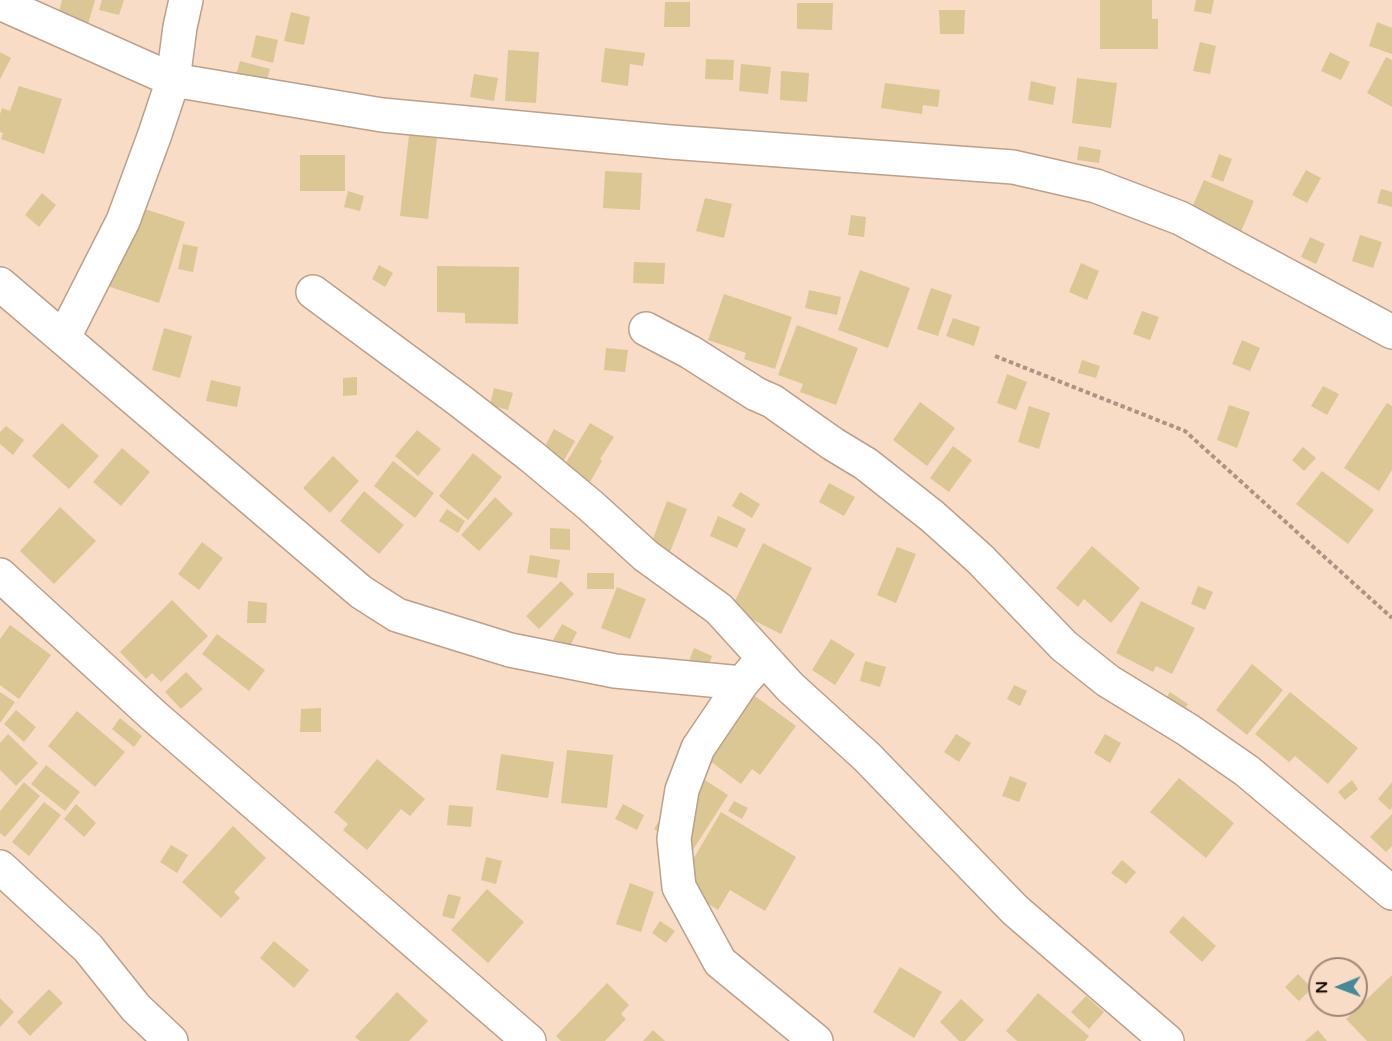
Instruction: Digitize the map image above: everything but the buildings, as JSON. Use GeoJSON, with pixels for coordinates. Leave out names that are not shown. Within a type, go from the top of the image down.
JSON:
{"type":"FeatureCollection","features":[{"type":"Feature","properties":{"kind":"street"},"geometry":{"type":"LineString","coordinates":[[64,337],[123,220],[173,80],[186,0]]}},
{"type":"Feature","properties":{"kind":"street"},"geometry":{"type":"LineString","coordinates":[[0,3],[173,80],[382,115],[670,142],[1013,167],[1096,186],[1180,218],[1392,332]]}},
{"type":"Feature","properties":{"kind":"street"},"geometry":{"type":"LineString","coordinates":[[0,284],[360,592],[397,615],[510,650],[615,671],[742,683]]}},
{"type":"Feature","properties":{"kind":"street"},"geometry":{"type":"LineString","coordinates":[[313,292],[531,456],[646,556],[719,609],[790,687],[867,758],[1015,910],[1167,1041]]}},
{"type":"Feature","properties":{"kind":"street"},"geometry":{"type":"LineString","coordinates":[[646,329],[690,352],[756,394],[772,401],[866,464],[940,523],[980,559],[1064,646],[1108,681],[1188,730],[1247,771],[1392,892]]}},
{"type":"Feature","properties":{"kind":"street"},"geometry":{"type":"LineString","coordinates":[[0,575],[154,716],[529,1041]]}},
{"type":"Feature","properties":{"kind":"street"},"geometry":{"type":"LineString","coordinates":[[764,658],[742,683],[698,748],[682,790],[674,839],[680,887],[720,962],[816,1041]]}},
{"type":"Feature","properties":{"kind":"street"},"geometry":{"type":"LineString","coordinates":[[0,867],[88,948],[136,1008],[171,1041]]}},
{"type":"Feature","properties":{"kind":"path"},"geometry":{"type":"LineString","coordinates":[[995,356],[1185,431],[1392,618]]}}]}
